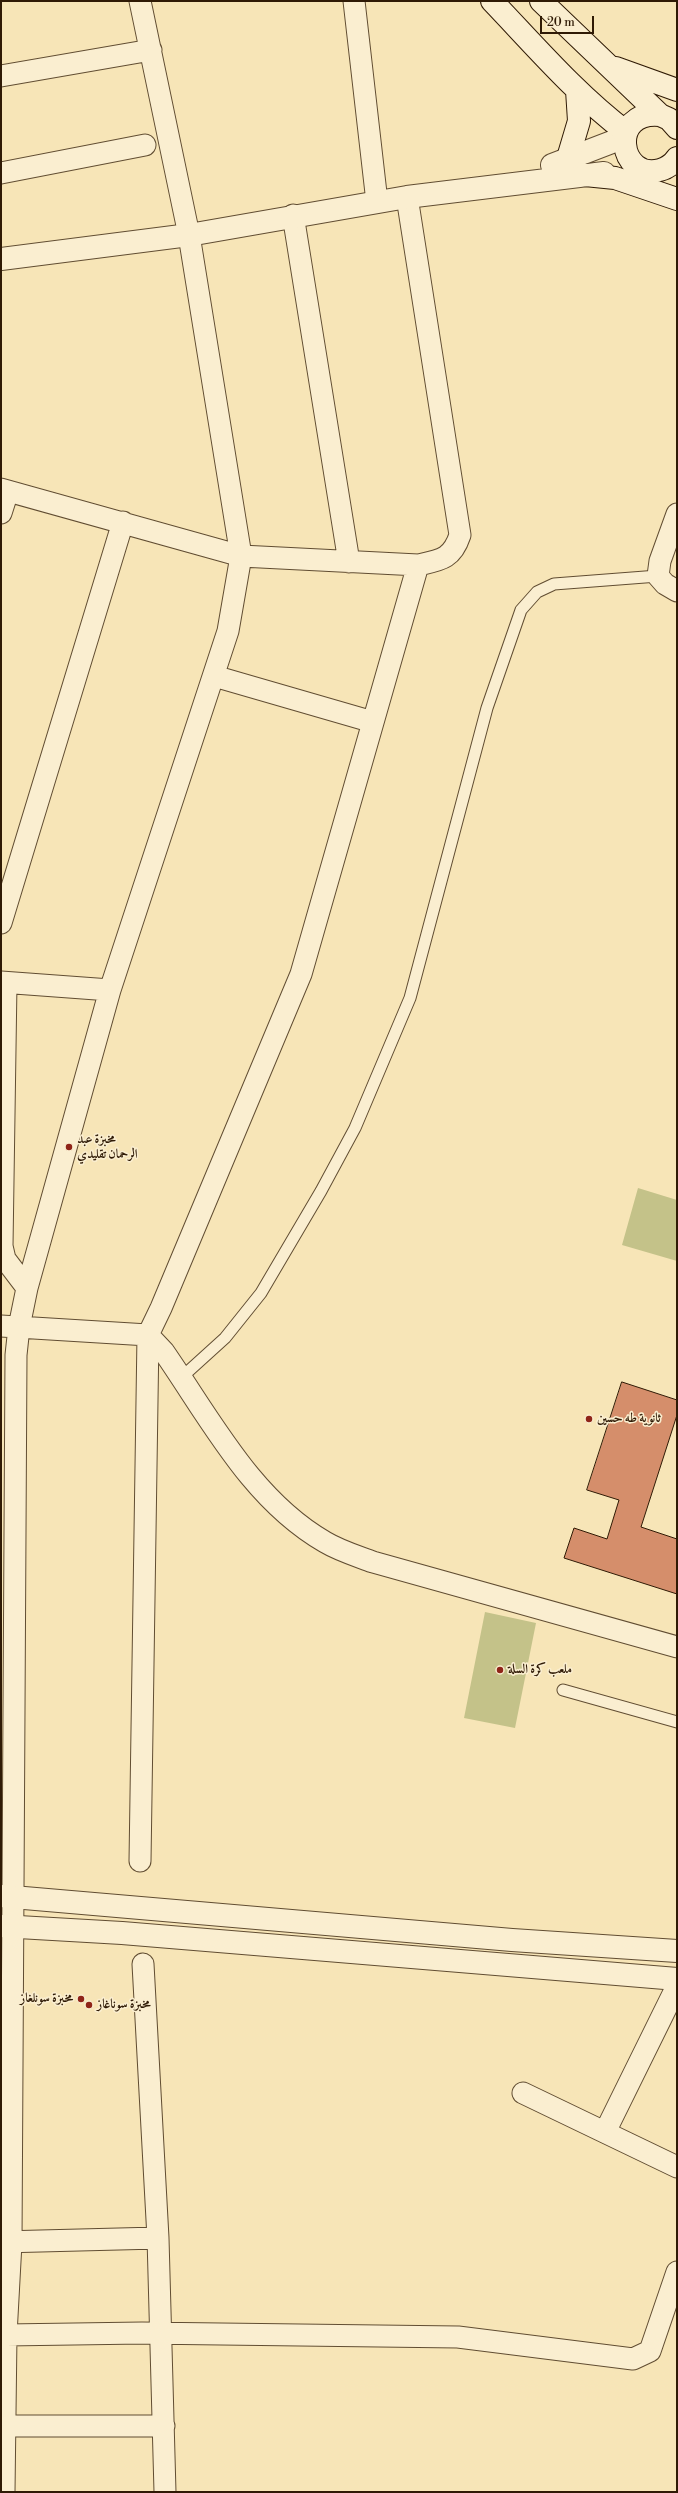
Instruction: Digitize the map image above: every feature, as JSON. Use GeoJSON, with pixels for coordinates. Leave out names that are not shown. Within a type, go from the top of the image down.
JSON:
{"type":"FeatureCollection","features":[{"type":"Feature","properties":{"kind":"street"},"geometry":{"type":"LineString","coordinates":[[4,2492],[8,1658],[16,1355],[10,1326],[27,1288],[110,990],[228,631],[241,556],[189,235],[140,1]]}},
{"type":"Feature","properties":{"kind":"street"},"geometry":{"type":"LineString","coordinates":[[354,1],[377,202]]}},
{"type":"Feature","properties":{"kind":"street"},"geometry":{"type":"LineString","coordinates":[[492,1],[577,90],[625,134],[627,154],[638,167]]}},
{"type":"Feature","properties":{"kind":"street"},"geometry":{"type":"LineString","coordinates":[[541,1],[609,65],[671,120]]}},
{"type":"Feature","properties":{"kind":"street"},"geometry":{"type":"LineString","coordinates":[[1,76],[151,50]]}},
{"type":"Feature","properties":{"kind":"street"},"geometry":{"type":"LineString","coordinates":[[609,65],[677,90]]}},
{"type":"Feature","properties":{"kind":"street"},"geometry":{"type":"LineString","coordinates":[[568,158],[579,121],[577,90]]}},
{"type":"Feature","properties":{"kind":"street"},"geometry":{"type":"LineString","coordinates":[[507,184],[625,134],[632,123],[640,117],[650,114],[671,120]]}},
{"type":"Feature","properties":{"kind":"street"},"geometry":{"type":"LineString","coordinates":[[1,172],[145,145]]}},
{"type":"Feature","properties":{"kind":"street"},"geometry":{"type":"LineString","coordinates":[[1,259],[189,235],[293,215],[507,184],[638,167],[650,171],[672,170]]}},
{"type":"Feature","properties":{"kind":"street"},"geometry":{"type":"LineString","coordinates":[[585,175],[615,178],[677,198]]}},
{"type":"Feature","properties":{"kind":"street"},"geometry":{"type":"LineString","coordinates":[[1,513],[4,490],[241,556],[418,565],[448,556],[456,547],[460,535],[407,198]]}},
{"type":"Feature","properties":{"kind":"street"},"geometry":{"type":"LineString","coordinates":[[293,215],[349,562]]}},
{"type":"Feature","properties":{"kind":"street"},"geometry":{"type":"LineString","coordinates":[[677,514],[660,561],[658,576],[665,584],[677,591]]}},
{"type":"Feature","properties":{"kind":"street"},"geometry":{"type":"LineString","coordinates":[[1,923],[123,522]]}},
{"type":"Feature","properties":{"kind":"street"},"geometry":{"type":"LineString","coordinates":[[140,1861],[148,1335],[161,1308],[301,974],[418,565]]}},
{"type":"Feature","properties":{"kind":"street"},"geometry":{"type":"LineString","coordinates":[[214,676],[373,722]]}},
{"type":"Feature","properties":{"kind":"street"},"geometry":{"type":"LineString","coordinates":[[27,1288],[5,1259],[2,1246],[3,983],[110,990]]}},
{"type":"Feature","properties":{"kind":"street"},"geometry":{"type":"LineString","coordinates":[[10,1326],[148,1335],[164,1352],[256,1485],[289,1517],[326,1542],[373,1562],[677,1647]]}},
{"type":"Feature","properties":{"kind":"street"},"geometry":{"type":"LineString","coordinates":[[7,1896],[486,1937],[677,1951]]}},
{"type":"Feature","properties":{"kind":"street"},"geometry":{"type":"LineString","coordinates":[[7,1926],[122,1933],[677,1979]]}},
{"type":"Feature","properties":{"kind":"street"},"geometry":{"type":"LineString","coordinates":[[143,1964],[158,2238],[162,2334],[165,2492]]}},
{"type":"Feature","properties":{"kind":"street"},"geometry":{"type":"LineString","coordinates":[[605,2132],[671,2011],[677,1986]]}},
{"type":"Feature","properties":{"kind":"street"},"geometry":{"type":"LineString","coordinates":[[523,2093],[677,2167]]}},
{"type":"Feature","properties":{"kind":"street"},"geometry":{"type":"LineString","coordinates":[[6,2242],[158,2238]]}},
{"type":"Feature","properties":{"kind":"street"},"geometry":{"type":"LineString","coordinates":[[5,2324],[162,2334],[458,2337],[633,2359],[650,2351],[677,2272]]}},
{"type":"Feature","properties":{"kind":"street"},"geometry":{"type":"LineString","coordinates":[[5,2426],[164,2426]]}},
{"type":"Feature","properties":{"kind":"lane"},"geometry":{"type":"LineString","coordinates":[[182,1378],[225,1338],[261,1293],[321,1191],[355,1128],[410,998],[487,708],[521,610],[537,592],[554,584],[658,576]]}},
{"type":"Feature","properties":{"kind":"lane"},"geometry":{"type":"LineString","coordinates":[[563,1690],[677,1722]]}},
{"type":"Feature","properties":{"kind":"shaded area"},"geometry":{"type":"Polygon","coordinates":[[[638,1188],[677,1200],[677,1261],[622,1245],[638,1188]]]}},
{"type":"Feature","properties":{"kind":"shaded area","name":"ملعب كرة السلة"},"geometry":{"type":"Polygon","coordinates":[[[485,1612],[536,1623],[515,1728],[464,1718],[485,1612]]]}},
{"type":"Feature","properties":{"kind":"building"},"geometry":{"type":"Polygon","coordinates":[[[622,1382],[677,1400],[677,1415],[641,1527],[677,1539],[677,1594],[564,1558],[574,1528],[607,1539],[619,1500],[587,1490],[622,1382]]]}},
{"type":"Feature","properties":{"kind":"place","name":"مخبزة عبد الرحمان تقليدي"},"geometry":{"type":"Point","coordinates":[69,1147]}},
{"type":"Feature","properties":{"kind":"place","name":"ثانوية طه حسين"},"geometry":{"type":"Point","coordinates":[589,1419]}},
{"type":"Feature","properties":{"kind":"place","name":"ملعب كرة السلة"},"geometry":{"type":"Point","coordinates":[500,1670]}},
{"type":"Feature","properties":{"kind":"place","name":"مخبزة سونلغاز"},"geometry":{"type":"Point","coordinates":[81,1999]}},
{"type":"Feature","properties":{"kind":"place","name":"مخبزة سوناغاز"},"geometry":{"type":"Point","coordinates":[89,2005]}}]}
